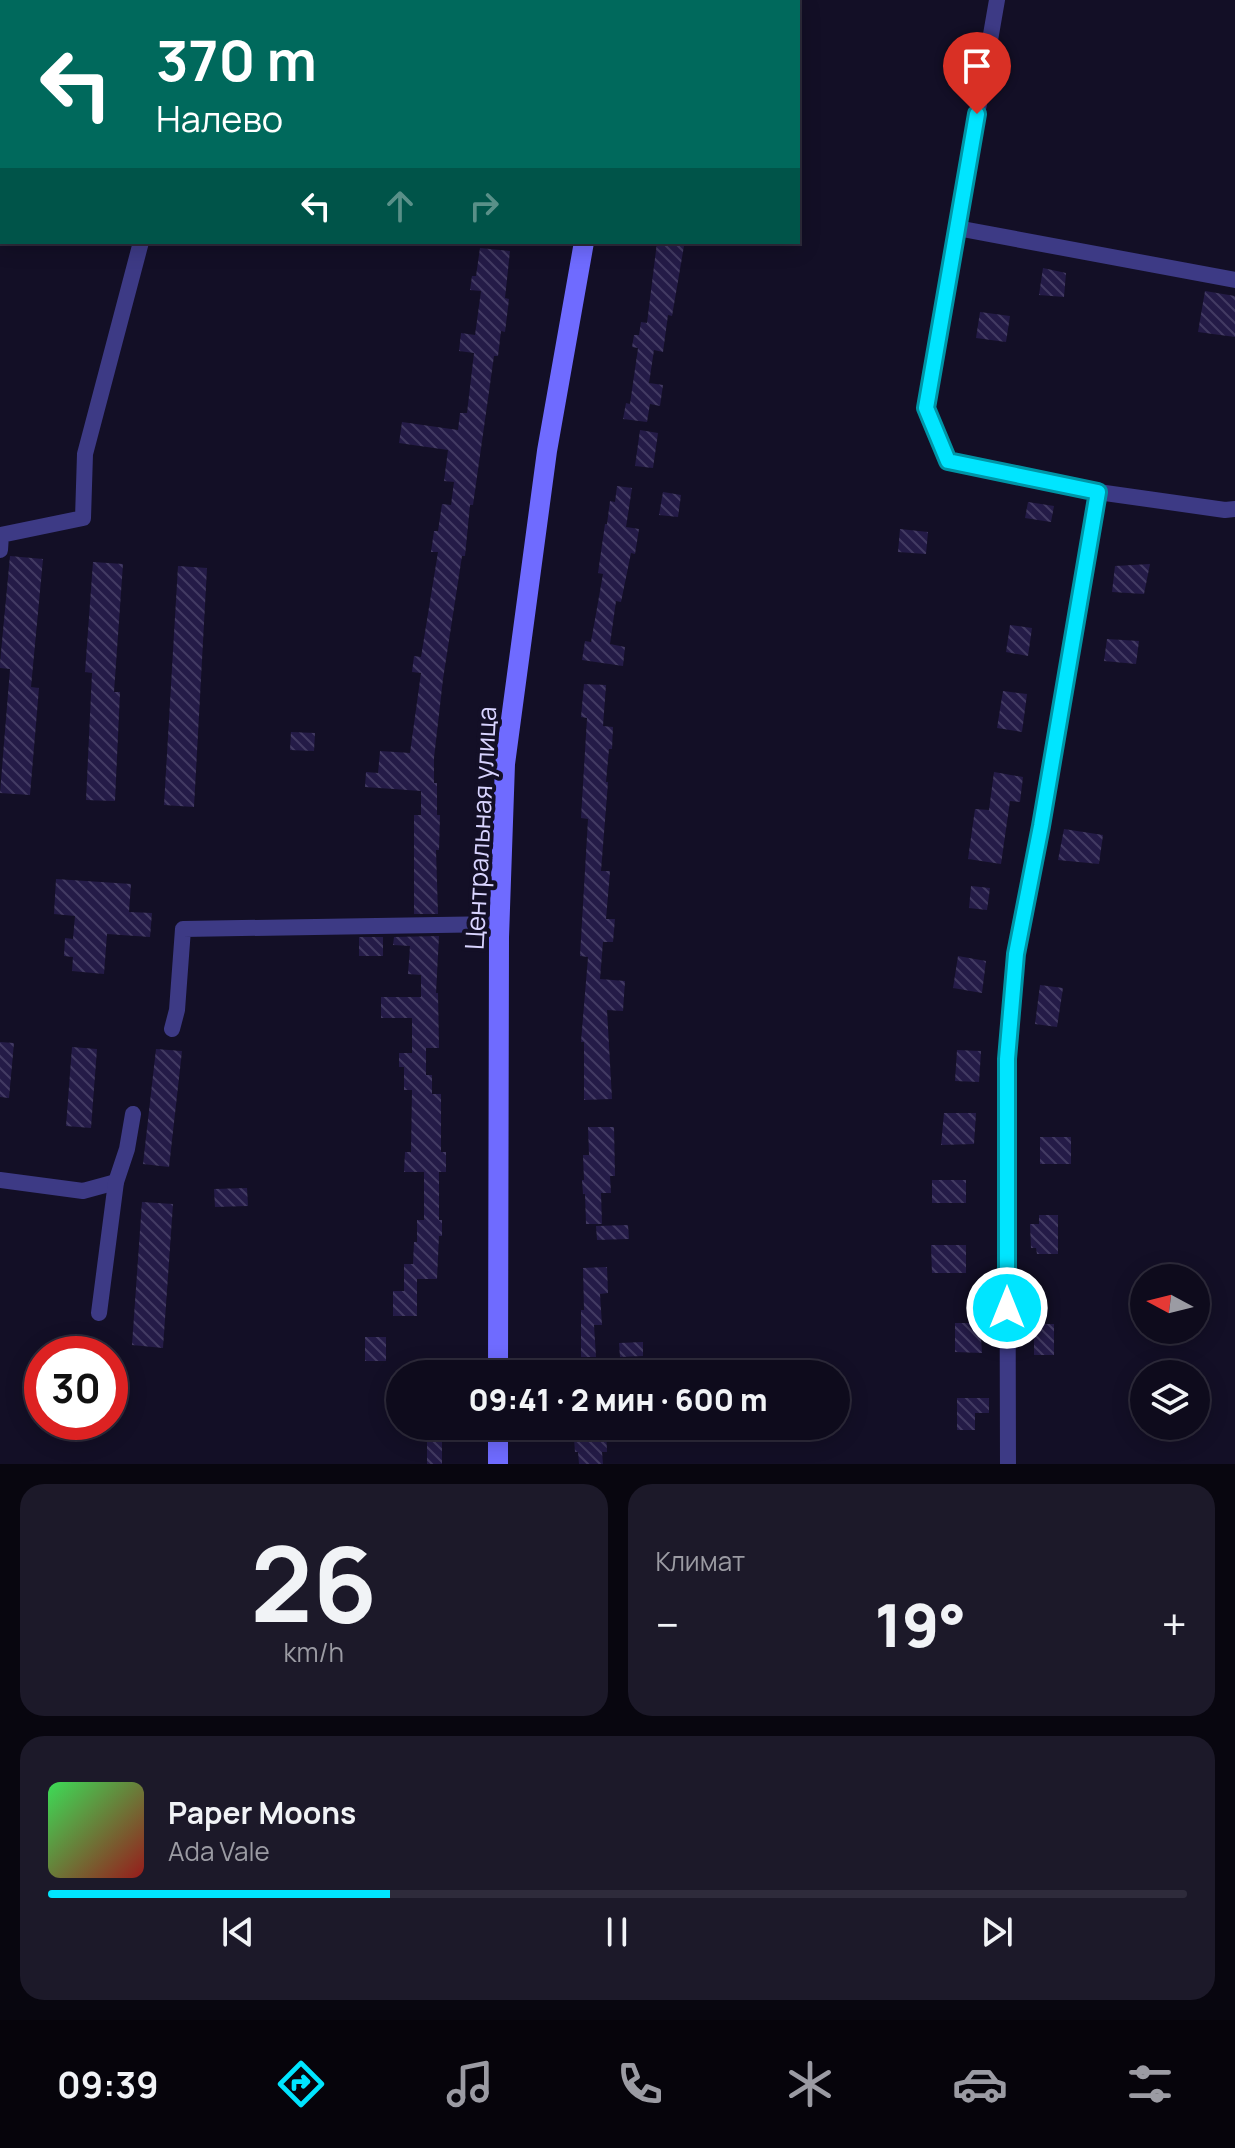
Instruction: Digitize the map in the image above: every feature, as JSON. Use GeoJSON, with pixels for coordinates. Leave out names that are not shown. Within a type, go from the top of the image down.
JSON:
{"type":"FeatureCollection","features":[{"type":"Feature","properties":{"kind":"street"},"geometry":{"type":"LineString","coordinates":[[997,0],[926,408],[948,461],[1098,492],[1235,509]]}},
{"type":"Feature","properties":{"kind":"street"},"geometry":{"type":"LineString","coordinates":[[957,228],[1235,280]]}},
{"type":"Feature","properties":{"kind":"street"},"geometry":{"type":"LineString","coordinates":[[0,550],[1,535],[83,518],[85,454],[140,244]]}},
{"type":"Feature","properties":{"kind":"street","name":"Центральная улица"},"geometry":{"type":"LineString","coordinates":[[498,1360],[499,924],[505,764],[547,451],[584,244]]}},
{"type":"Feature","properties":{"kind":"street"},"geometry":{"type":"LineString","coordinates":[[1008,1464],[1007,1059],[1016,954],[1098,492]]}},
{"type":"Feature","properties":{"kind":"street"},"geometry":{"type":"LineString","coordinates":[[172,1029],[177,1010],[183,929],[499,924]]}},
{"type":"Feature","properties":{"kind":"street"},"geometry":{"type":"LineString","coordinates":[[99,1313],[116,1182],[127,1149],[133,1114]]}},
{"type":"Feature","properties":{"kind":"street"},"geometry":{"type":"LineString","coordinates":[[0,1180],[83,1191],[116,1182]]}},
{"type":"Feature","properties":{"kind":"street"},"geometry":{"type":"LineString","coordinates":[[498,1440],[498,1464]]}},
{"type":"Feature","properties":{"kind":"building"},"geometry":{"type":"Polygon","coordinates":[[[657,244],[684,246],[663,352],[654,350],[649,383],[663,385],[660,406],[650,404],[647,422],[623,419],[626,403],[630,404],[638,348],[632,347],[634,335],[639,335],[641,322],[647,323],[657,244]]]}},
{"type":"Feature","properties":{"kind":"building"},"geometry":{"type":"Polygon","coordinates":[[[480,248],[510,251],[505,298],[509,299],[505,332],[501,331],[498,356],[494,356],[465,556],[462,556],[443,679],[434,758],[437,815],[440,815],[439,850],[436,850],[438,914],[414,914],[414,815],[421,815],[421,791],[365,787],[366,772],[378,773],[380,751],[410,753],[421,673],[412,672],[414,656],[421,657],[438,552],[431,552],[434,531],[438,531],[442,504],[451,505],[454,482],[444,481],[448,450],[399,443],[402,422],[458,430],[460,413],[467,413],[474,353],[459,351],[461,333],[475,335],[481,291],[470,290],[472,276],[476,276],[480,248]]]}},
{"type":"Feature","properties":{"kind":"building"},"geometry":{"type":"Polygon","coordinates":[[[1043,268],[1066,273],[1064,297],[1039,295],[1043,268]]]}},
{"type":"Feature","properties":{"kind":"building"},"geometry":{"type":"Polygon","coordinates":[[[1205,291],[1235,296],[1235,337],[1198,332],[1205,291]]]}},
{"type":"Feature","properties":{"kind":"building"},"geometry":{"type":"Polygon","coordinates":[[[980,312],[1010,316],[1006,342],[976,338],[980,312]]]}},
{"type":"Feature","properties":{"kind":"building"},"geometry":{"type":"Polygon","coordinates":[[[640,430],[658,433],[653,468],[635,466],[640,430]]]}},
{"type":"Feature","properties":{"kind":"building"},"geometry":{"type":"Polygon","coordinates":[[[617,486],[632,488],[626,527],[639,529],[621,602],[616,601],[610,644],[625,647],[623,666],[582,660],[585,641],[591,642],[603,574],[598,573],[605,524],[610,501],[615,502],[617,486]]]}},
{"type":"Feature","properties":{"kind":"building"},"geometry":{"type":"Polygon","coordinates":[[[663,492],[681,495],[678,517],[659,515],[663,492]]]}},
{"type":"Feature","properties":{"kind":"building"},"geometry":{"type":"Polygon","coordinates":[[[1028,502],[1054,506],[1051,522],[1025,518],[1028,502]]]}},
{"type":"Feature","properties":{"kind":"building"},"geometry":{"type":"Polygon","coordinates":[[[900,529],[928,532],[926,554],[898,552],[900,529]]]}},
{"type":"Feature","properties":{"kind":"building"},"geometry":{"type":"Polygon","coordinates":[[[10,556],[43,559],[31,687],[39,688],[30,795],[0,793],[10,669],[0,668],[0,663],[10,556]]]}},
{"type":"Feature","properties":{"kind":"building"},"geometry":{"type":"Polygon","coordinates":[[[93,562],[123,564],[114,692],[120,692],[115,801],[86,800],[92,673],[85,672],[93,562]]]}},
{"type":"Feature","properties":{"kind":"building"},"geometry":{"type":"Polygon","coordinates":[[[1150,564],[1144,594],[1112,592],[1115,566],[1150,564]]]}},
{"type":"Feature","properties":{"kind":"building"},"geometry":{"type":"Polygon","coordinates":[[[178,566],[207,568],[194,807],[164,805],[178,566]]]}},
{"type":"Feature","properties":{"kind":"building"},"geometry":{"type":"Polygon","coordinates":[[[1010,625],[1032,628],[1028,656],[1006,652],[1010,625]]]}},
{"type":"Feature","properties":{"kind":"building"},"geometry":{"type":"Polygon","coordinates":[[[1107,639],[1139,641],[1136,664],[1104,661],[1107,639]]]}},
{"type":"Feature","properties":{"kind":"building"},"geometry":{"type":"Polygon","coordinates":[[[584,684],[606,685],[603,726],[613,727],[606,782],[601,871],[610,871],[606,919],[615,919],[613,942],[603,942],[600,979],[625,981],[623,1011],[607,1010],[612,1099],[584,1100],[584,1042],[581,1042],[588,957],[580,956],[588,819],[581,818],[587,718],[581,717],[584,684]]]}},
{"type":"Feature","properties":{"kind":"building"},"geometry":{"type":"Polygon","coordinates":[[[1003,691],[1027,694],[1022,732],[997,728],[1003,691]]]}},
{"type":"Feature","properties":{"kind":"building"},"geometry":{"type":"Polygon","coordinates":[[[291,732],[315,733],[314,751],[290,750],[291,732]]]}},
{"type":"Feature","properties":{"kind":"building"},"geometry":{"type":"Polygon","coordinates":[[[994,772],[1023,777],[1020,802],[1010,801],[1001,864],[968,859],[975,809],[989,810],[994,772]]]}},
{"type":"Feature","properties":{"kind":"building"},"geometry":{"type":"Polygon","coordinates":[[[1064,829],[1103,835],[1099,864],[1058,860],[1064,829]]]}},
{"type":"Feature","properties":{"kind":"building"},"geometry":{"type":"Polygon","coordinates":[[[56,879],[131,884],[129,912],[152,913],[150,937],[107,934],[104,974],[72,971],[73,957],[64,956],[65,938],[73,939],[75,916],[54,914],[56,879]]]}},
{"type":"Feature","properties":{"kind":"building"},"geometry":{"type":"Polygon","coordinates":[[[971,886],[990,888],[987,910],[969,908],[971,886]]]}},
{"type":"Feature","properties":{"kind":"building"},"geometry":{"type":"Polygon","coordinates":[[[439,936],[436,993],[439,1048],[426,1048],[426,1075],[432,1075],[432,1094],[441,1094],[441,1152],[446,1152],[446,1172],[439,1172],[442,1236],[439,1236],[437,1279],[417,1279],[417,1316],[393,1316],[393,1291],[404,1291],[404,1264],[413,1264],[417,1220],[424,1220],[424,1172],[404,1172],[405,1152],[411,1152],[412,1090],[404,1090],[404,1067],[399,1067],[399,1053],[412,1053],[412,1018],[381,1018],[381,997],[421,997],[421,975],[408,974],[410,946],[393,945],[394,937],[439,936]]]}},
{"type":"Feature","properties":{"kind":"building"},"geometry":{"type":"Polygon","coordinates":[[[359,937],[383,937],[383,956],[359,956],[359,937]]]}},
{"type":"Feature","properties":{"kind":"building"},"geometry":{"type":"Polygon","coordinates":[[[958,956],[986,961],[982,993],[953,988],[958,956]]]}},
{"type":"Feature","properties":{"kind":"building"},"geometry":{"type":"Polygon","coordinates":[[[1040,985],[1063,988],[1057,1027],[1035,1024],[1040,985]]]}},
{"type":"Feature","properties":{"kind":"building"},"geometry":{"type":"Polygon","coordinates":[[[0,1042],[14,1043],[9,1098],[0,1097],[0,1042]]]}},
{"type":"Feature","properties":{"kind":"building"},"geometry":{"type":"Polygon","coordinates":[[[72,1047],[97,1049],[91,1128],[66,1126],[72,1047]]]}},
{"type":"Feature","properties":{"kind":"building"},"geometry":{"type":"Polygon","coordinates":[[[156,1049],[182,1051],[169,1167],[143,1164],[156,1049]]]}},
{"type":"Feature","properties":{"kind":"building"},"geometry":{"type":"Polygon","coordinates":[[[957,1050],[981,1051],[979,1082],[955,1081],[957,1050]]]}},
{"type":"Feature","properties":{"kind":"building"},"geometry":{"type":"Polygon","coordinates":[[[944,1113],[976,1113],[974,1144],[941,1145],[944,1113]]]}},
{"type":"Feature","properties":{"kind":"building"},"geometry":{"type":"Polygon","coordinates":[[[588,1127],[614,1127],[615,1176],[610,1176],[611,1193],[601,1193],[602,1224],[586,1224],[582,1180],[583,1155],[589,1155],[588,1127]]]}},
{"type":"Feature","properties":{"kind":"building"},"geometry":{"type":"Polygon","coordinates":[[[1040,1137],[1071,1137],[1071,1164],[1040,1164],[1040,1137]]]}},
{"type":"Feature","properties":{"kind":"building"},"geometry":{"type":"Polygon","coordinates":[[[932,1180],[966,1180],[966,1203],[932,1203],[932,1180]]]}},
{"type":"Feature","properties":{"kind":"building"},"geometry":{"type":"Polygon","coordinates":[[[247,1188],[248,1206],[215,1207],[214,1189],[247,1188]]]}},
{"type":"Feature","properties":{"kind":"building"},"geometry":{"type":"Polygon","coordinates":[[[142,1202],[173,1204],[163,1348],[132,1345],[142,1202]]]}},
{"type":"Feature","properties":{"kind":"building"},"geometry":{"type":"Polygon","coordinates":[[[1039,1215],[1058,1215],[1058,1254],[1037,1254],[1036,1248],[1031,1248],[1030,1224],[1039,1224],[1039,1215]]]}},
{"type":"Feature","properties":{"kind":"building"},"geometry":{"type":"Polygon","coordinates":[[[628,1225],[629,1239],[597,1240],[596,1226],[628,1225]]]}},
{"type":"Feature","properties":{"kind":"building"},"geometry":{"type":"Polygon","coordinates":[[[931,1245],[966,1245],[966,1273],[932,1273],[931,1245]]]}},
{"type":"Feature","properties":{"kind":"building"},"geometry":{"type":"Polygon","coordinates":[[[607,1267],[608,1293],[600,1294],[602,1325],[594,1325],[596,1357],[581,1357],[583,1268],[607,1267]]]}},
{"type":"Feature","properties":{"kind":"building"},"geometry":{"type":"Polygon","coordinates":[[[955,1323],[980,1323],[982,1353],[955,1352],[955,1323]]]}},
{"type":"Feature","properties":{"kind":"building"},"geometry":{"type":"Polygon","coordinates":[[[1034,1324],[1054,1324],[1054,1355],[1034,1355],[1034,1324]]]}},
{"type":"Feature","properties":{"kind":"building"},"geometry":{"type":"Polygon","coordinates":[[[365,1337],[386,1337],[386,1361],[365,1361],[365,1337]]]}},
{"type":"Feature","properties":{"kind":"building"},"geometry":{"type":"Polygon","coordinates":[[[643,1342],[643,1356],[620,1357],[619,1343],[643,1342]]]}},
{"type":"Feature","properties":{"kind":"building"},"geometry":{"type":"Polygon","coordinates":[[[957,1398],[989,1398],[989,1413],[975,1413],[975,1430],[957,1430],[957,1398]]]}},
{"type":"Feature","properties":{"kind":"building"},"geometry":{"type":"Polygon","coordinates":[[[427,1440],[442,1440],[442,1464],[427,1464],[427,1440]]]}},
{"type":"Feature","properties":{"kind":"building"},"geometry":{"type":"Polygon","coordinates":[[[574,1440],[607,1440],[607,1452],[602,1452],[603,1464],[579,1464],[578,1452],[575,1452],[574,1440]]]}},
{"type":"Feature","properties":{"kind":"route"},"geometry":{"type":"LineString","coordinates":[[977,114],[926,408],[948,461],[1098,492],[1016,954],[1007,1059],[1007,1308]]}}]}
